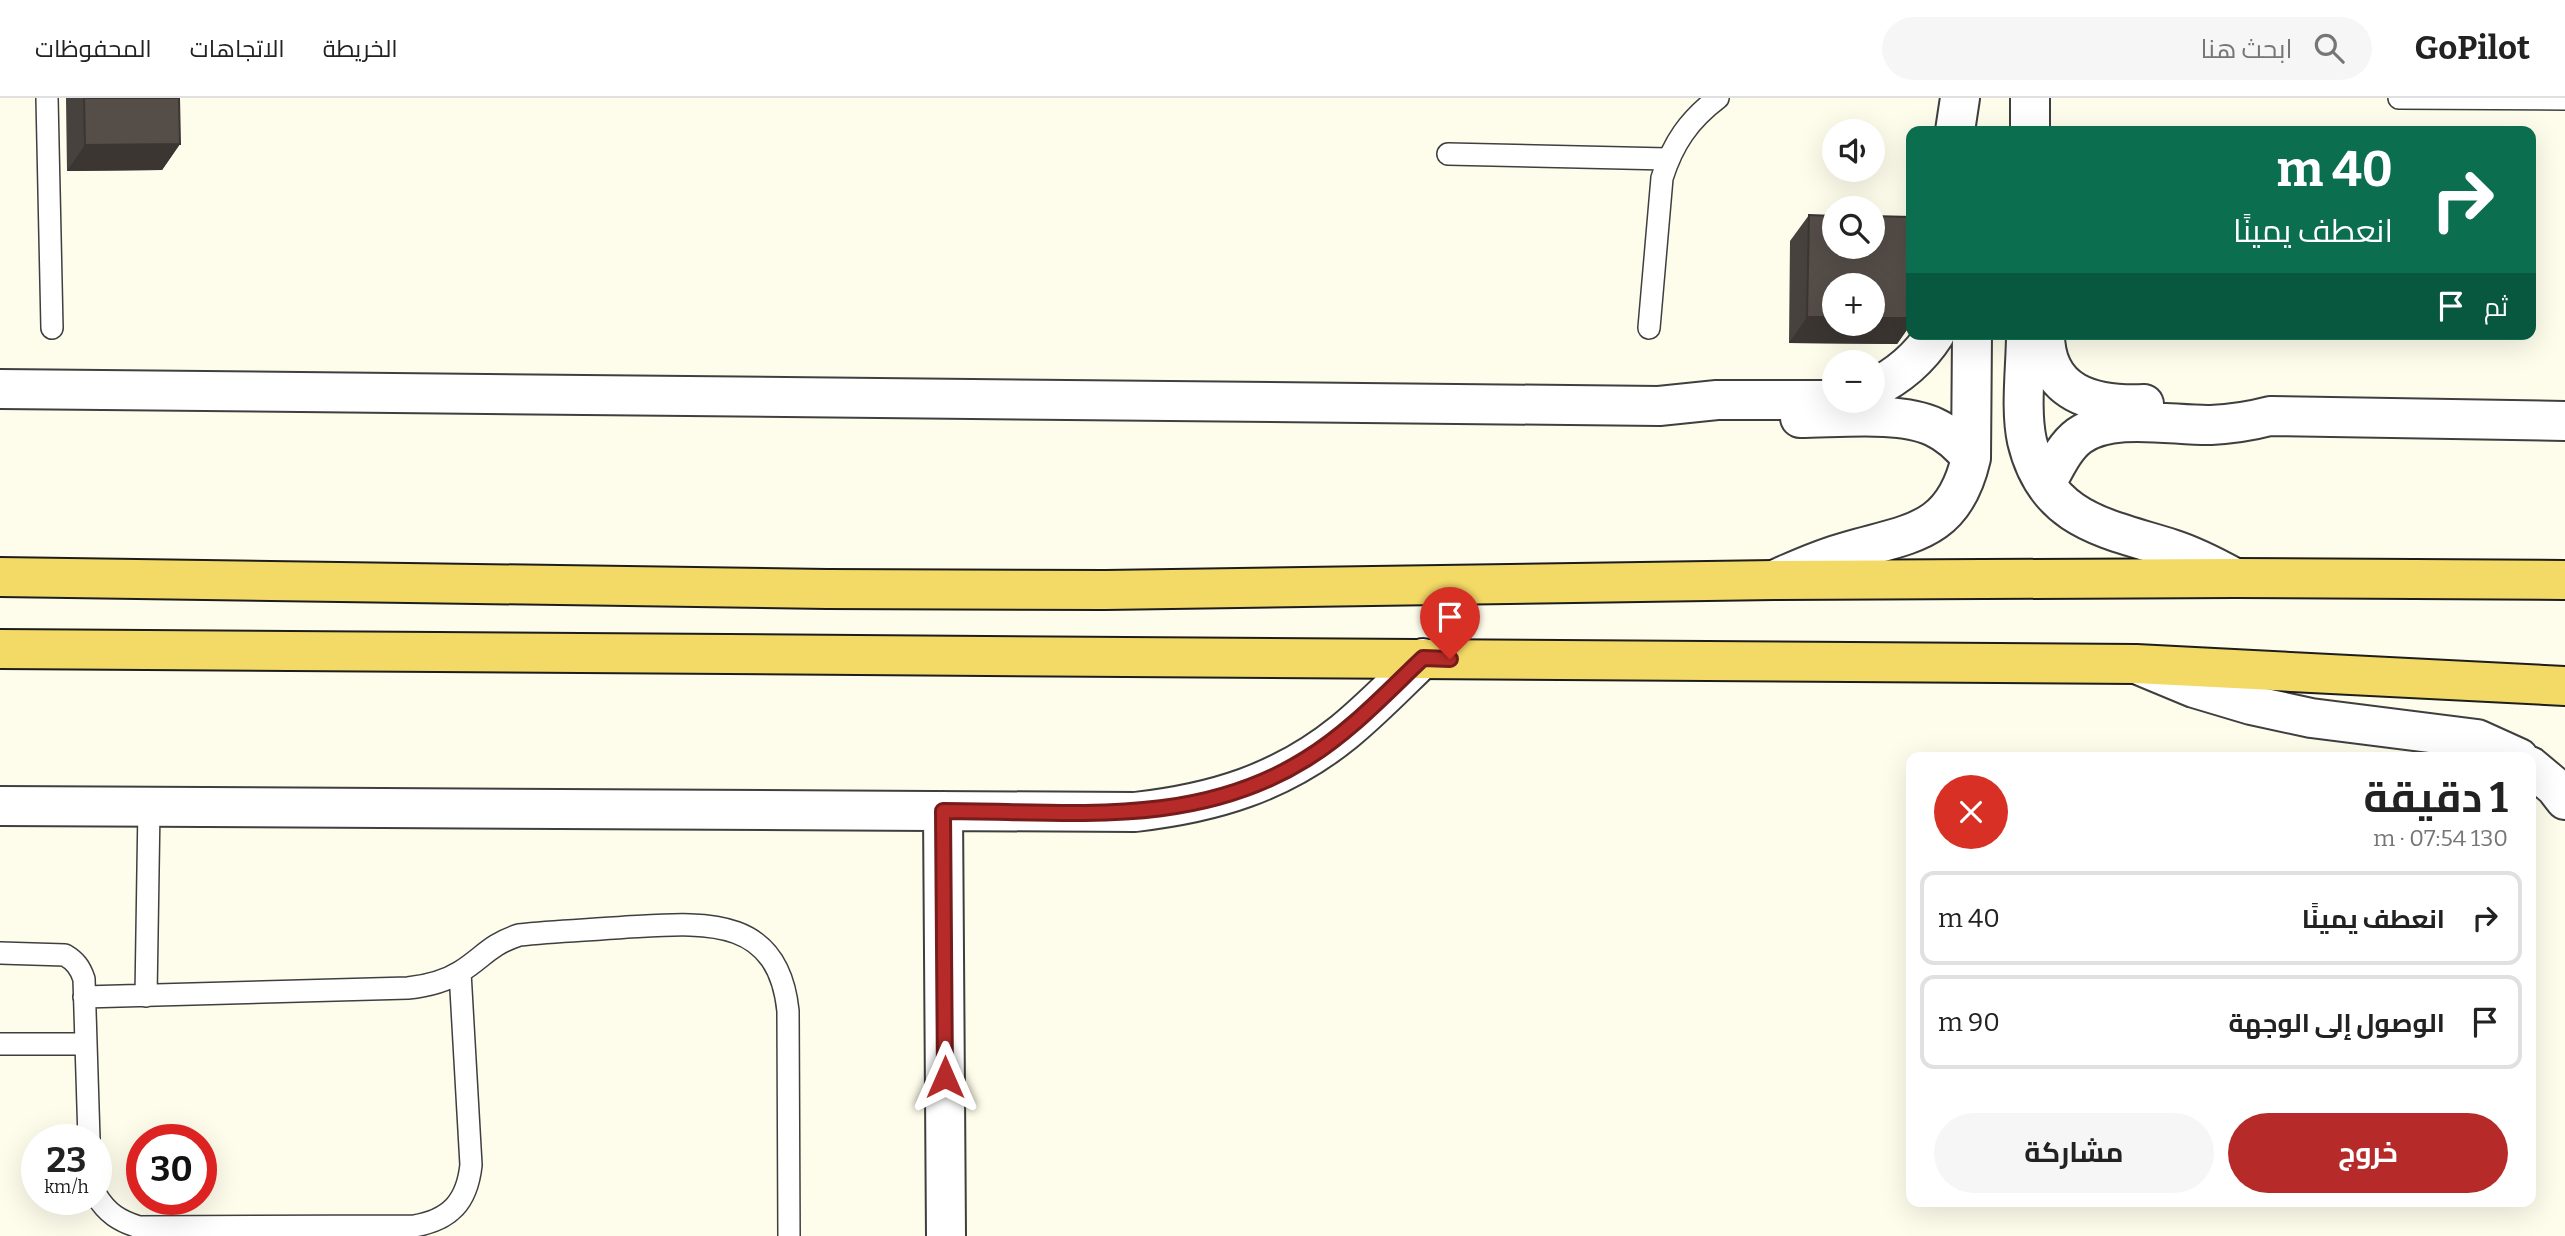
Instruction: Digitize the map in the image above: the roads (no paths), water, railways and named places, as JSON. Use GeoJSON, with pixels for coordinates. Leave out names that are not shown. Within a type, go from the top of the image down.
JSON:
{"type":"FeatureCollection","features":[{"type":"Feature","properties":{"kind":"main road"},"geometry":{"type":"LineString","coordinates":[[0,577],[827,589],[1105,590],[1774,580],[2565,580]]}},
{"type":"Feature","properties":{"kind":"main road"},"geometry":{"type":"LineString","coordinates":[[0,649],[2136,664],[2565,686]]}},
{"type":"Feature","properties":{"kind":"street"},"geometry":{"type":"LineString","coordinates":[[1956,126],[1960,98]]}},
{"type":"Feature","properties":{"kind":"street"},"geometry":{"type":"LineString","coordinates":[[1972,98],[1972,126]]}},
{"type":"Feature","properties":{"kind":"street"},"geometry":{"type":"LineString","coordinates":[[2030,98],[2030,126]]}},
{"type":"Feature","properties":{"kind":"street"},"geometry":{"type":"LineString","coordinates":[[1885,382],[1911,364],[1931,340]]}},
{"type":"Feature","properties":{"kind":"street"},"geometry":{"type":"LineString","coordinates":[[1774,580],[1834,555],[1904,537],[1927,526],[1952,504],[1968,474],[1971,458],[1972,340]]}},
{"type":"Feature","properties":{"kind":"street"},"geometry":{"type":"LineString","coordinates":[[2026,340],[2027,440],[2038,471],[2046,484],[2081,518],[2099,527],[2176,550],[2235,578]]}},
{"type":"Feature","properties":{"kind":"street"},"geometry":{"type":"LineString","coordinates":[[2045,340],[2047,360],[2053,372],[2062,383],[2087,398],[2117,405],[2208,402],[2250,409],[2270,416]]}},
{"type":"Feature","properties":{"kind":"street"},"geometry":{"type":"LineString","coordinates":[[0,389],[1659,406],[1717,400],[1822,400]]}},
{"type":"Feature","properties":{"kind":"street"},"geometry":{"type":"LineString","coordinates":[[1659,406],[1723,418],[1912,420],[1935,427],[1949,435],[1971,458]]}},
{"type":"Feature","properties":{"kind":"street"},"geometry":{"type":"LineString","coordinates":[[2046,484],[2068,447],[2080,436],[2095,428],[2128,423],[2231,424],[2270,416],[2565,421]]}},
{"type":"Feature","properties":{"kind":"street"},"geometry":{"type":"LineString","coordinates":[[0,806],[1135,812],[1180,807],[1224,797],[1267,780],[1307,759],[1344,732],[1423,658]]}},
{"type":"Feature","properties":{"kind":"street"},"geometry":{"type":"LineString","coordinates":[[2136,664],[2194,688],[2251,705],[2335,722],[2466,737],[2508,752]]}},
{"type":"Feature","properties":{"kind":"street"},"geometry":{"type":"LineString","coordinates":[[2536,771],[2565,800]]}},
{"type":"Feature","properties":{"kind":"street"},"geometry":{"type":"LineString","coordinates":[[943,811],[946,1236]]}},
{"type":"Feature","properties":{"kind":"lane"},"geometry":{"type":"LineString","coordinates":[[47,98],[52,328]]}},
{"type":"Feature","properties":{"kind":"lane"},"geometry":{"type":"LineString","coordinates":[[1649,328],[1659,197],[1667,159],[1687,125],[1718,98]]}},
{"type":"Feature","properties":{"kind":"lane"},"geometry":{"type":"LineString","coordinates":[[2399,98],[2565,99]]}},
{"type":"Feature","properties":{"kind":"lane"},"geometry":{"type":"LineString","coordinates":[[1448,154],[1667,159]]}},
{"type":"Feature","properties":{"kind":"lane"},"geometry":{"type":"LineString","coordinates":[[146,996],[149,807]]}},
{"type":"Feature","properties":{"kind":"lane"},"geometry":{"type":"LineString","coordinates":[[85,998],[408,988],[435,984],[460,972],[500,942],[519,935],[686,924],[716,926],[736,931],[753,940],[780,971],[787,1000],[789,1236]]}},
{"type":"Feature","properties":{"kind":"lane"},"geometry":{"type":"LineString","coordinates":[[0,953],[65,955],[80,968],[84,979],[89,1124]]}},
{"type":"Feature","properties":{"kind":"lane"},"geometry":{"type":"LineString","coordinates":[[112,1215],[139,1227],[414,1226],[442,1218],[463,1196],[471,1166],[460,972]]}},
{"type":"Feature","properties":{"kind":"lane"},"geometry":{"type":"LineString","coordinates":[[0,1044],[86,1044]]}}]}
